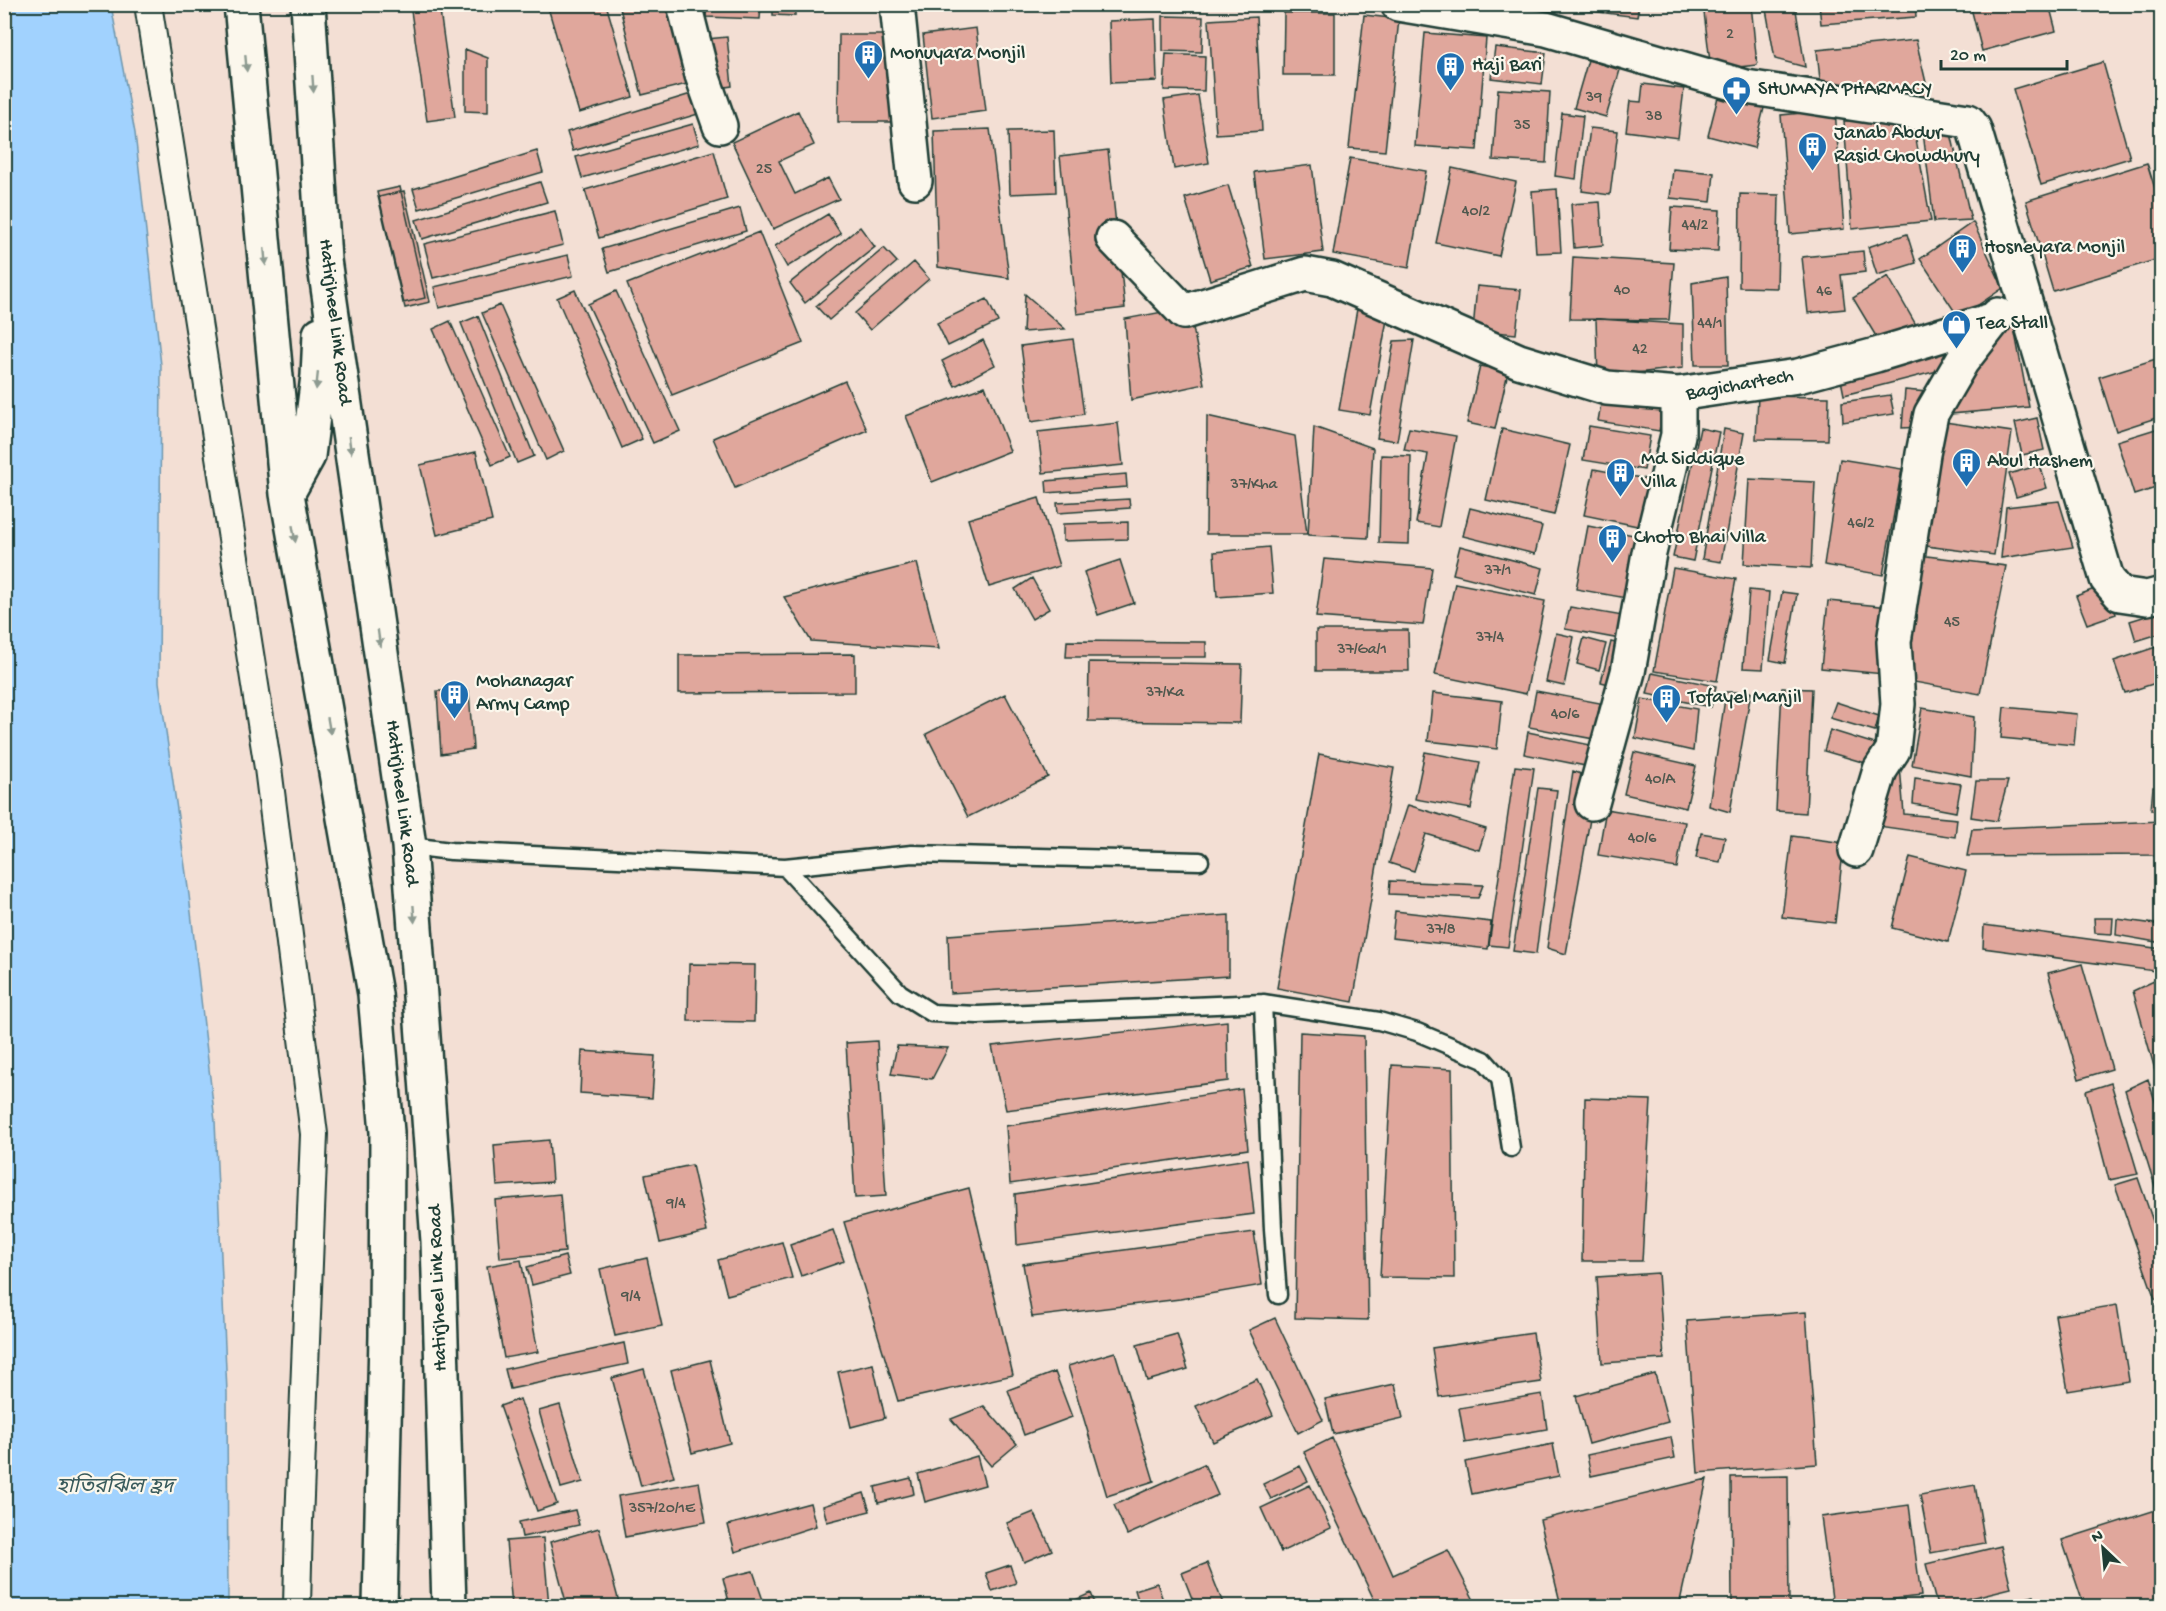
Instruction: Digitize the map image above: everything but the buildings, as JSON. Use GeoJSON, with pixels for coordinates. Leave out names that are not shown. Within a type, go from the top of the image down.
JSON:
{"type":"FeatureCollection","features":[{"type":"Feature","properties":{"kind":"main road"},"geometry":{"type":"LineString","coordinates":[[241,4],[287,494],[375,994],[387,1132],[386,1335],[380,1606]]}},
{"type":"Feature","properties":{"kind":"main road","name":"Hatirjheel Link Road"},"geometry":{"type":"LineString","coordinates":[[308,4],[324,260],[409,846],[438,1241],[449,1606]]}},
{"type":"Feature","properties":{"kind":"main road"},"geometry":{"type":"LineString","coordinates":[[684,4],[702,75],[720,126]]}},
{"type":"Feature","properties":{"kind":"main road"},"geometry":{"type":"LineString","coordinates":[[897,4],[915,181]]}},
{"type":"Feature","properties":{"kind":"main road"},"geometry":{"type":"LineString","coordinates":[[1398,4],[1546,29],[1746,87],[1968,121],[1974,129],[2107,579],[2120,594],[2147,598],[2162,594]]}},
{"type":"Feature","properties":{"kind":"main road"},"geometry":{"type":"LineString","coordinates":[[1113,238],[1184,312],[1305,274],[1332,279],[1519,361],[1607,388],[1678,394]]}},
{"type":"Feature","properties":{"kind":"main road"},"geometry":{"type":"LineString","coordinates":[[287,494],[308,456],[318,376],[324,260]]}},
{"type":"Feature","properties":{"kind":"main road"},"geometry":{"type":"LineString","coordinates":[[1856,850],[1880,771],[1893,750],[1898,704],[1894,642],[1931,414],[1962,361],[2020,288]]}},
{"type":"Feature","properties":{"kind":"main road","name":"Bagichartech"},"geometry":{"type":"LineString","coordinates":[[1592,803],[1628,672],[1649,553],[1677,435],[1678,394],[1798,376],[1995,319]]}},
{"type":"Feature","properties":{"kind":"street"},"geometry":{"type":"LineString","coordinates":[[148,4],[268,768],[314,1134],[297,1606]]}},
{"type":"Feature","properties":{"kind":"lane"},"geometry":{"type":"LineString","coordinates":[[409,846],[451,851],[785,867],[912,854],[1200,861]]}},
{"type":"Feature","properties":{"kind":"lane"},"geometry":{"type":"LineString","coordinates":[[785,867],[900,993],[932,1013],[978,1015],[1263,1003],[1378,1021],[1427,1035],[1484,1060],[1500,1078],[1511,1148]]}},
{"type":"Feature","properties":{"kind":"lane"},"geometry":{"type":"LineString","coordinates":[[1263,1003],[1278,1295]]}},
{"type":"Feature","properties":{"kind":"water","name":"হাতিরঝিল হ্রদ"},"geometry":{"type":"Polygon","coordinates":[[[5,4],[111,5],[135,133],[161,365],[159,682],[189,895],[215,1121],[227,1392],[228,1606],[5,1606],[5,4]]]}},
{"type":"Feature","properties":{"kind":"place","name":"Monuyara Monjil"},"geometry":{"type":"Point","coordinates":[869,80]}},
{"type":"Feature","properties":{"kind":"place","name":"Haji Bari"},"geometry":{"type":"Point","coordinates":[1451,92]}},
{"type":"Feature","properties":{"kind":"place","name":"SHUMAYA PHARMACY"},"geometry":{"type":"Point","coordinates":[1737,116]}},
{"type":"Feature","properties":{"kind":"place","name":"Janab Abdur Rasid Chowdhury"},"geometry":{"type":"Point","coordinates":[1813,172]}},
{"type":"Feature","properties":{"kind":"place","name":"Hosneyara Monjil"},"geometry":{"type":"Point","coordinates":[1963,274]}},
{"type":"Feature","properties":{"kind":"place","name":"Tea Stall"},"geometry":{"type":"Point","coordinates":[1956,350]}},
{"type":"Feature","properties":{"kind":"place","name":"Abul Hashem"},"geometry":{"type":"Point","coordinates":[1966,488]}},
{"type":"Feature","properties":{"kind":"place","name":"Md Siddique Villa"},"geometry":{"type":"Point","coordinates":[1620,498]}},
{"type":"Feature","properties":{"kind":"place","name":"Choto Bhai Villa"},"geometry":{"type":"Point","coordinates":[1613,564]}},
{"type":"Feature","properties":{"kind":"place","name":"Mohanagar Army Camp"},"geometry":{"type":"Point","coordinates":[455,720]}},
{"type":"Feature","properties":{"kind":"place","name":"Tofayel Manjil"},"geometry":{"type":"Point","coordinates":[1667,724]}}]}
